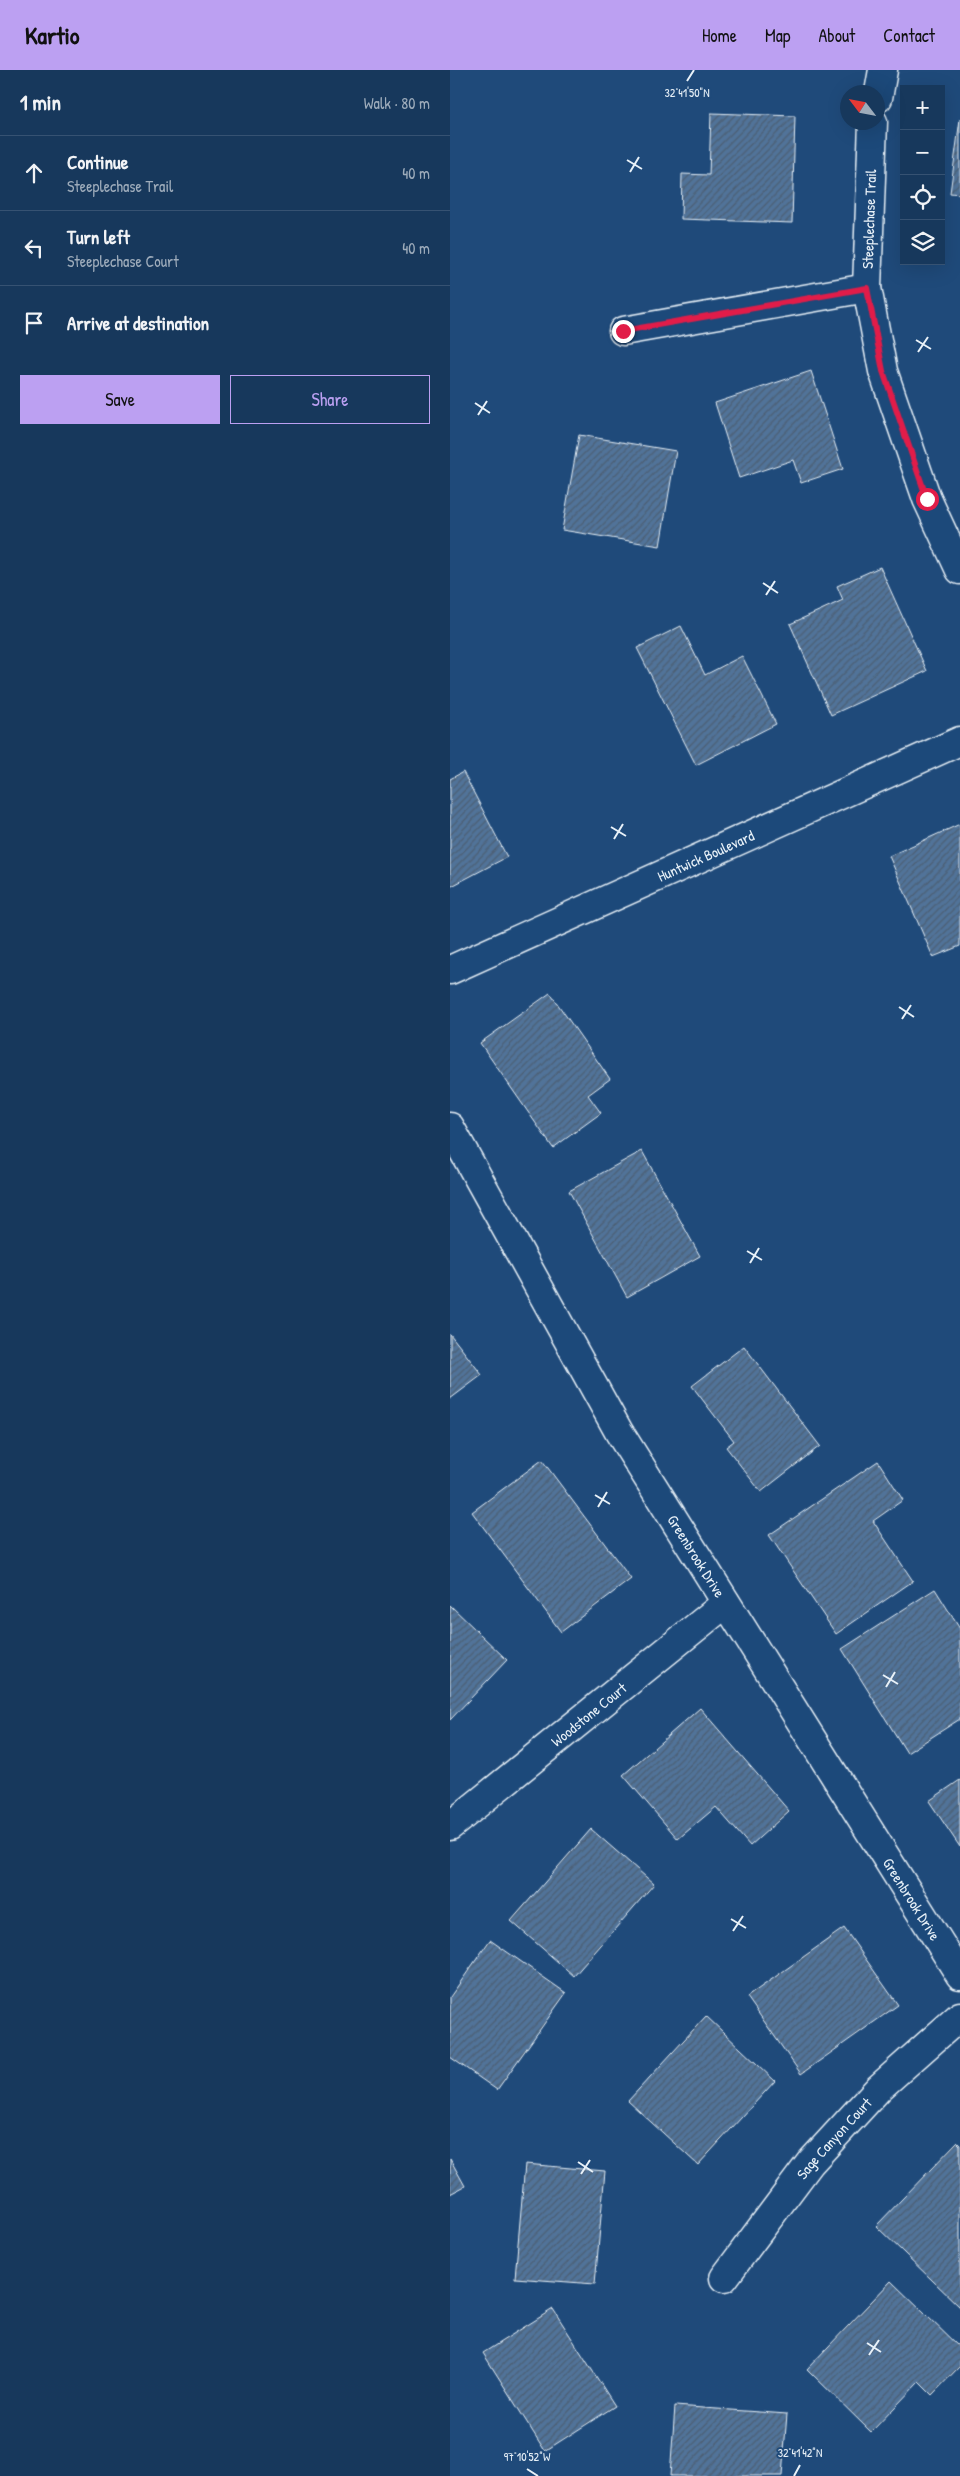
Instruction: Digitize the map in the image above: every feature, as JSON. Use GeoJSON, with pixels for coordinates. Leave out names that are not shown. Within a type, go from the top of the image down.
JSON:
{"type":"FeatureCollection","features":[{"type":"Feature","properties":{"kind":"street"},"geometry":{"type":"LineString","coordinates":[[880,85],[883,70]]}},
{"type":"Feature","properties":{"kind":"street","name":"Steeplechase Trail"},"geometry":{"type":"LineString","coordinates":[[873,130],[867,288],[883,371],[927,499],[960,570]]}},
{"type":"Feature","properties":{"kind":"street"},"geometry":{"type":"LineString","coordinates":[[623,331],[867,288]]}},
{"type":"Feature","properties":{"kind":"street","name":"Huntwick Boulevard"},"geometry":{"type":"LineString","coordinates":[[450,970],[960,741]]}},
{"type":"Feature","properties":{"kind":"street","name":"Greenbrook Drive"},"geometry":{"type":"LineString","coordinates":[[450,1127],[619,1432],[960,1976]]}},
{"type":"Feature","properties":{"kind":"street","name":"Woodstone Court"},"geometry":{"type":"LineString","coordinates":[[450,1826],[726,1603]]}},
{"type":"Feature","properties":{"kind":"street","name":"Sage Canyon Court"},"geometry":{"type":"LineString","coordinates":[[724,2278],[810,2163],[879,2088],[960,2016]]}},
{"type":"Feature","properties":{"kind":"building"},"geometry":{"type":"Polygon","coordinates":[[[711,113],[795,116],[792,223],[681,219],[682,174],[709,175],[711,113]]]}},
{"type":"Feature","properties":{"kind":"building"},"geometry":{"type":"Polygon","coordinates":[[[960,119],[960,194],[950,193],[960,119]]]}},
{"type":"Feature","properties":{"kind":"building"},"geometry":{"type":"Polygon","coordinates":[[[811,371],[843,469],[801,483],[793,460],[739,478],[715,403],[811,371]]]}},
{"type":"Feature","properties":{"kind":"building"},"geometry":{"type":"Polygon","coordinates":[[[579,435],[676,451],[660,546],[562,530],[579,435]]]}},
{"type":"Feature","properties":{"kind":"building"},"geometry":{"type":"Polygon","coordinates":[[[880,567],[927,671],[831,715],[790,624],[843,600],[837,586],[880,567]]]}},
{"type":"Feature","properties":{"kind":"building"},"geometry":{"type":"Polygon","coordinates":[[[681,626],[705,675],[742,656],[776,724],[696,765],[637,648],[681,626]]]}},
{"type":"Feature","properties":{"kind":"building"},"geometry":{"type":"Polygon","coordinates":[[[463,772],[507,857],[450,887],[450,779],[463,772]]]}},
{"type":"Feature","properties":{"kind":"building"},"geometry":{"type":"Polygon","coordinates":[[[960,824],[960,946],[933,957],[889,856],[960,824]]]}},
{"type":"Feature","properties":{"kind":"building"},"geometry":{"type":"Polygon","coordinates":[[[550,993],[610,1079],[588,1095],[601,1113],[553,1148],[480,1043],[550,993]]]}},
{"type":"Feature","properties":{"kind":"building"},"geometry":{"type":"Polygon","coordinates":[[[642,1151],[700,1256],[627,1297],[569,1191],[642,1151]]]}},
{"type":"Feature","properties":{"kind":"building"},"geometry":{"type":"Polygon","coordinates":[[[450,1334],[482,1375],[450,1399],[450,1334]]]}},
{"type":"Feature","properties":{"kind":"building"},"geometry":{"type":"Polygon","coordinates":[[[744,1346],[820,1446],[761,1492],[726,1447],[734,1441],[692,1386],[744,1346]]]}},
{"type":"Feature","properties":{"kind":"building"},"geometry":{"type":"Polygon","coordinates":[[[542,1460],[631,1579],[561,1632],[472,1512],[542,1460]]]}},
{"type":"Feature","properties":{"kind":"building"},"geometry":{"type":"Polygon","coordinates":[[[878,1461],[903,1500],[873,1521],[913,1581],[836,1634],[769,1535],[878,1461]]]}},
{"type":"Feature","properties":{"kind":"building"},"geometry":{"type":"Polygon","coordinates":[[[935,1589],[960,1629],[960,1719],[907,1753],[842,1649],[935,1589]]]}},
{"type":"Feature","properties":{"kind":"building"},"geometry":{"type":"Polygon","coordinates":[[[450,1605],[507,1660],[450,1720],[450,1605]]]}},
{"type":"Feature","properties":{"kind":"building"},"geometry":{"type":"Polygon","coordinates":[[[700,1708],[789,1811],[750,1846],[716,1807],[678,1839],[623,1775],[700,1708]]]}},
{"type":"Feature","properties":{"kind":"building"},"geometry":{"type":"Polygon","coordinates":[[[960,1780],[960,1847],[929,1801],[960,1780]]]}},
{"type":"Feature","properties":{"kind":"building"},"geometry":{"type":"Polygon","coordinates":[[[591,1829],[654,1884],[574,1976],[511,1921],[591,1829]]]}},
{"type":"Feature","properties":{"kind":"building"},"geometry":{"type":"Polygon","coordinates":[[[844,1928],[898,2005],[801,2074],[747,1997],[844,1928]]]}},
{"type":"Feature","properties":{"kind":"building"},"geometry":{"type":"Polygon","coordinates":[[[490,1940],[566,1993],[497,2090],[450,2057],[450,1997],[490,1940]]]}},
{"type":"Feature","properties":{"kind":"building"},"geometry":{"type":"Polygon","coordinates":[[[706,2016],[775,2081],[698,2165],[628,2101],[706,2016]]]}},
{"type":"Feature","properties":{"kind":"building"},"geometry":{"type":"Polygon","coordinates":[[[957,2142],[960,2145],[960,2307],[876,2226],[957,2142]]]}},
{"type":"Feature","properties":{"kind":"building"},"geometry":{"type":"Polygon","coordinates":[[[450,2159],[465,2186],[450,2194],[450,2159]]]}},
{"type":"Feature","properties":{"kind":"building"},"geometry":{"type":"Polygon","coordinates":[[[525,2164],[605,2171],[595,2284],[515,2278],[525,2164]]]}},
{"type":"Feature","properties":{"kind":"building"},"geometry":{"type":"Polygon","coordinates":[[[891,2281],[960,2348],[960,2366],[932,2395],[919,2382],[871,2432],[807,2369],[891,2281]]]}},
{"type":"Feature","properties":{"kind":"building"},"geometry":{"type":"Polygon","coordinates":[[[553,2309],[615,2406],[545,2451],[483,2353],[553,2309]]]}},
{"type":"Feature","properties":{"kind":"building"},"geometry":{"type":"Polygon","coordinates":[[[675,2406],[787,2414],[782,2476],[670,2476],[675,2406]]]}},
{"type":"Feature","properties":{"kind":"route"},"geometry":{"type":"LineString","coordinates":[[623,331],[867,288],[883,371],[927,499]]}}]}
